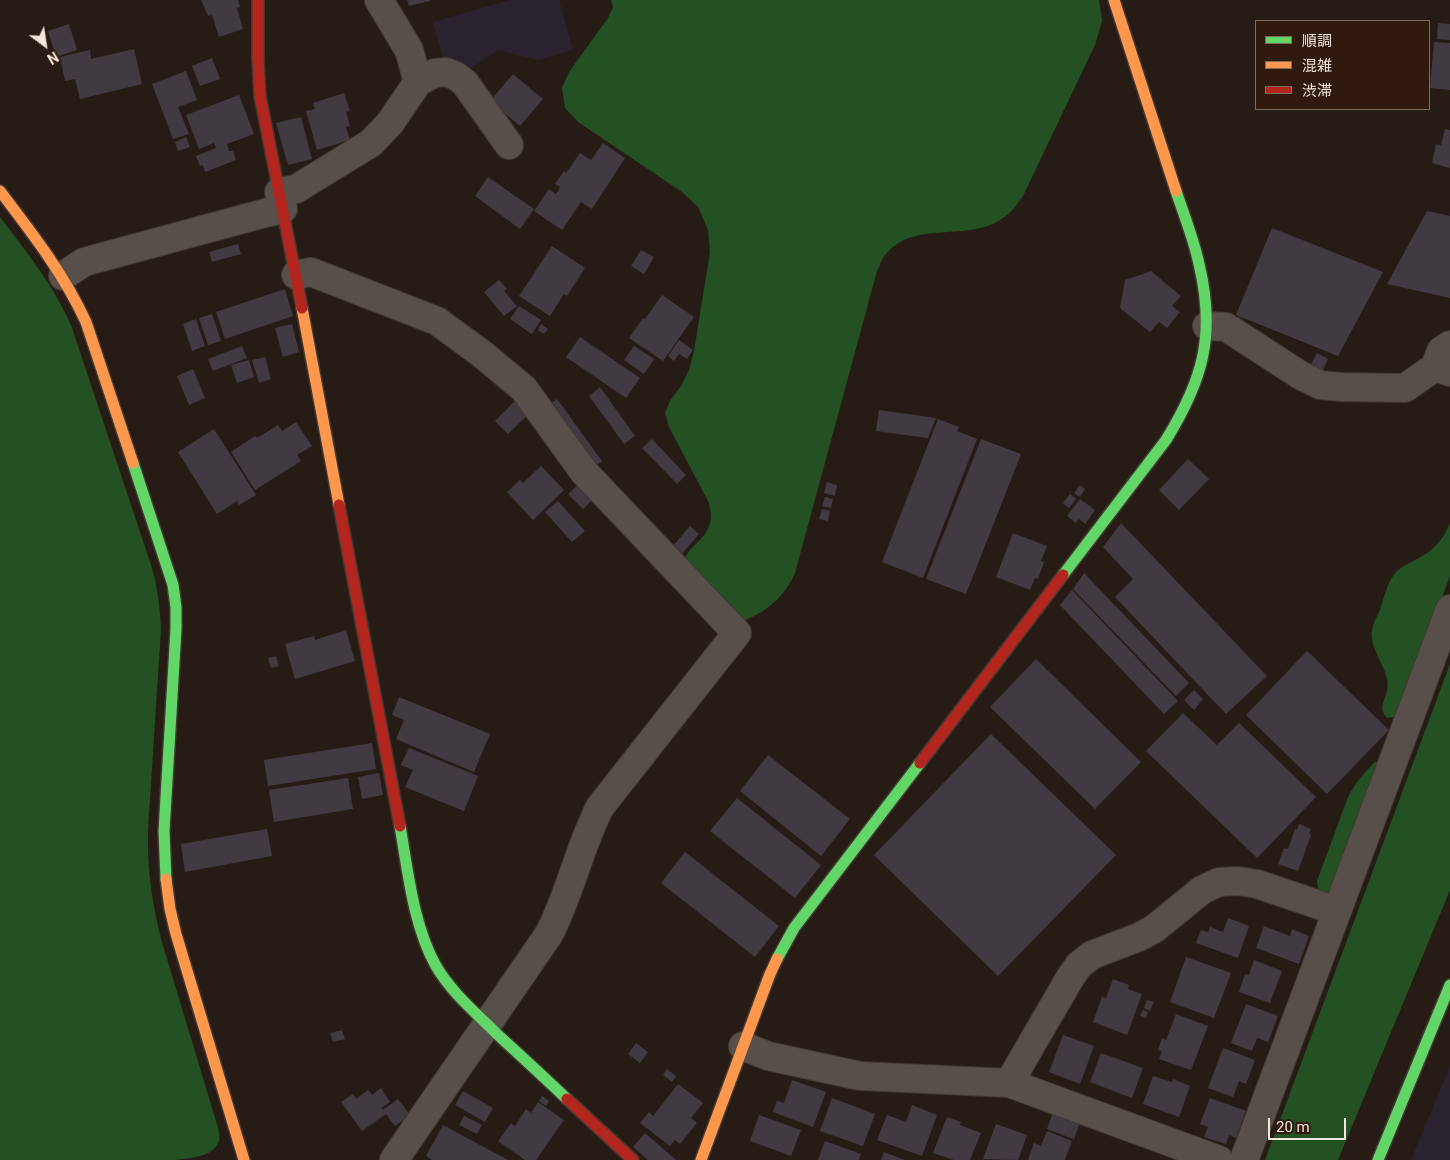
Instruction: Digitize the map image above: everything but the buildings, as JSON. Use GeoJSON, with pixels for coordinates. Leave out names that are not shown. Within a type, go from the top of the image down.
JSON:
{"type":"FeatureCollection","features":[{"type":"Feature","properties":{"kind":"street"},"geometry":{"type":"LineString","coordinates":[[258,0],[258,78],[260,96],[296,275],[416,911],[424,940],[436,966],[453,990],[633,1160]]}},
{"type":"Feature","properties":{"kind":"street"},"geometry":{"type":"LineString","coordinates":[[379,0],[410,50],[418,82]]}},
{"type":"Feature","properties":{"kind":"street"},"geometry":{"type":"LineString","coordinates":[[705,1159],[743,1046],[770,974],[794,928],[1166,440],[1181,418],[1201,369],[1206,342],[1207,316],[1205,289],[1199,263],[1114,0]]}},
{"type":"Feature","properties":{"kind":"street"},"geometry":{"type":"LineString","coordinates":[[63,276],[84,262],[265,213],[296,189],[372,143],[390,124],[418,82],[435,73],[446,72],[456,76],[464,83],[510,145]]}},
{"type":"Feature","properties":{"kind":"street"},"geometry":{"type":"LineString","coordinates":[[0,191],[63,276],[78,303],[86,322],[173,585],[176,629],[164,831],[165,883],[169,909],[176,934],[244,1160]]}},
{"type":"Feature","properties":{"kind":"street"},"geometry":{"type":"LineString","coordinates":[[296,275],[311,272],[437,321],[482,354],[524,389],[584,472],[738,632],[600,807],[585,839],[556,920],[541,947],[394,1160]]}},
{"type":"Feature","properties":{"kind":"street"},"geometry":{"type":"LineString","coordinates":[[1206,326],[1226,327],[1300,375],[1320,385],[1341,388],[1404,388],[1445,361]]}},
{"type":"Feature","properties":{"kind":"street"},"geometry":{"type":"LineString","coordinates":[[1244,1160],[1450,609]]}},
{"type":"Feature","properties":{"kind":"street"},"geometry":{"type":"LineString","coordinates":[[1009,1083],[1079,965],[1092,955],[1139,938],[1154,929],[1202,890],[1220,882],[1238,881],[1257,884],[1337,911]]}},
{"type":"Feature","properties":{"kind":"street"},"geometry":{"type":"LineString","coordinates":[[1378,1160],[1450,985]]}},
{"type":"Feature","properties":{"kind":"street"},"geometry":{"type":"LineString","coordinates":[[743,1046],[768,1056],[860,1076],[1009,1083],[1219,1160]]}},
{"type":"Feature","properties":{"kind":"shaded area"},"geometry":{"type":"Polygon","coordinates":[[[510,0],[559,0],[573,50],[538,60],[498,50],[468,70],[444,62],[433,22],[510,0]]]}},
{"type":"Feature","properties":{"kind":"shaded area"},"geometry":{"type":"Polygon","coordinates":[[[1450,1066],[1450,1160],[1411,1160],[1450,1066]]]}},
{"type":"Feature","properties":{"kind":"green space"},"geometry":{"type":"Polygon","coordinates":[[[611,0],[1099,0],[1102,21],[1095,45],[1023,196],[1014,208],[994,223],[978,229],[914,237],[899,243],[883,258],[877,271],[795,573],[786,589],[768,608],[743,621],[683,560],[708,529],[711,514],[709,503],[669,427],[665,413],[689,370],[694,351],[710,252],[708,230],[698,207],[682,192],[578,122],[565,108],[562,88],[569,72],[608,18],[613,7],[611,0]]]}},
{"type":"Feature","properties":{"kind":"green space"},"geometry":{"type":"Polygon","coordinates":[[[0,217],[48,283],[72,328],[156,583],[161,629],[148,830],[149,872],[161,939],[219,1131],[219,1140],[215,1148],[210,1152],[192,1158],[174,1160],[0,1160],[0,217]]]}},
{"type":"Feature","properties":{"kind":"green space"},"geometry":{"type":"Polygon","coordinates":[[[1450,523],[1450,576],[1399,713],[1394,717],[1387,718],[1382,709],[1388,685],[1384,669],[1373,644],[1372,631],[1374,624],[1389,584],[1397,571],[1435,547],[1450,523]]]}},
{"type":"Feature","properties":{"kind":"green space"},"geometry":{"type":"Polygon","coordinates":[[[1450,664],[1450,890],[1338,1160],[1265,1160],[1450,664]]]}},
{"type":"Feature","properties":{"kind":"green space"},"geometry":{"type":"Polygon","coordinates":[[[1375,762],[1379,763],[1330,891],[1322,893],[1318,888],[1317,881],[1348,797],[1360,778],[1375,762]]]}},
{"type":"Feature","properties":{"kind":"traffic: fast"},"geometry":{"type":"LineString","coordinates":[[1063,575],[1166,440],[1179,418],[1197,377],[1206,335],[1204,289],[1194,246],[1176,191]]}},
{"type":"Feature","properties":{"kind":"traffic: fast"},"geometry":{"type":"LineString","coordinates":[[133,463],[173,585],[176,607],[164,831],[166,879]]}},
{"type":"Feature","properties":{"kind":"traffic: fast"},"geometry":{"type":"LineString","coordinates":[[777,959],[794,928],[920,763]]}},
{"type":"Feature","properties":{"kind":"traffic: fast"},"geometry":{"type":"LineString","coordinates":[[400,826],[417,916],[428,950],[442,976],[464,1002],[567,1099]]}},
{"type":"Feature","properties":{"kind":"traffic: fast"},"geometry":{"type":"LineString","coordinates":[[1378,1160],[1450,985]]}},
{"type":"Feature","properties":{"kind":"traffic: slow"},"geometry":{"type":"LineString","coordinates":[[1114,0],[1176,191]]}},
{"type":"Feature","properties":{"kind":"traffic: slow"},"geometry":{"type":"LineString","coordinates":[[0,191],[58,271],[86,322],[133,463]]}},
{"type":"Feature","properties":{"kind":"traffic: slow"},"geometry":{"type":"LineString","coordinates":[[302,308],[339,505]]}},
{"type":"Feature","properties":{"kind":"traffic: slow"},"geometry":{"type":"LineString","coordinates":[[166,879],[176,934],[244,1160]]}},
{"type":"Feature","properties":{"kind":"traffic: slow"},"geometry":{"type":"LineString","coordinates":[[701,1160],[777,959]]}},
{"type":"Feature","properties":{"kind":"traffic: jam"},"geometry":{"type":"LineString","coordinates":[[258,0],[260,96],[302,308]]}},
{"type":"Feature","properties":{"kind":"traffic: jam"},"geometry":{"type":"LineString","coordinates":[[339,505],[400,826]]}},
{"type":"Feature","properties":{"kind":"traffic: jam"},"geometry":{"type":"LineString","coordinates":[[920,763],[1063,575]]}},
{"type":"Feature","properties":{"kind":"traffic: jam"},"geometry":{"type":"LineString","coordinates":[[567,1099],[633,1160]]}}]}
